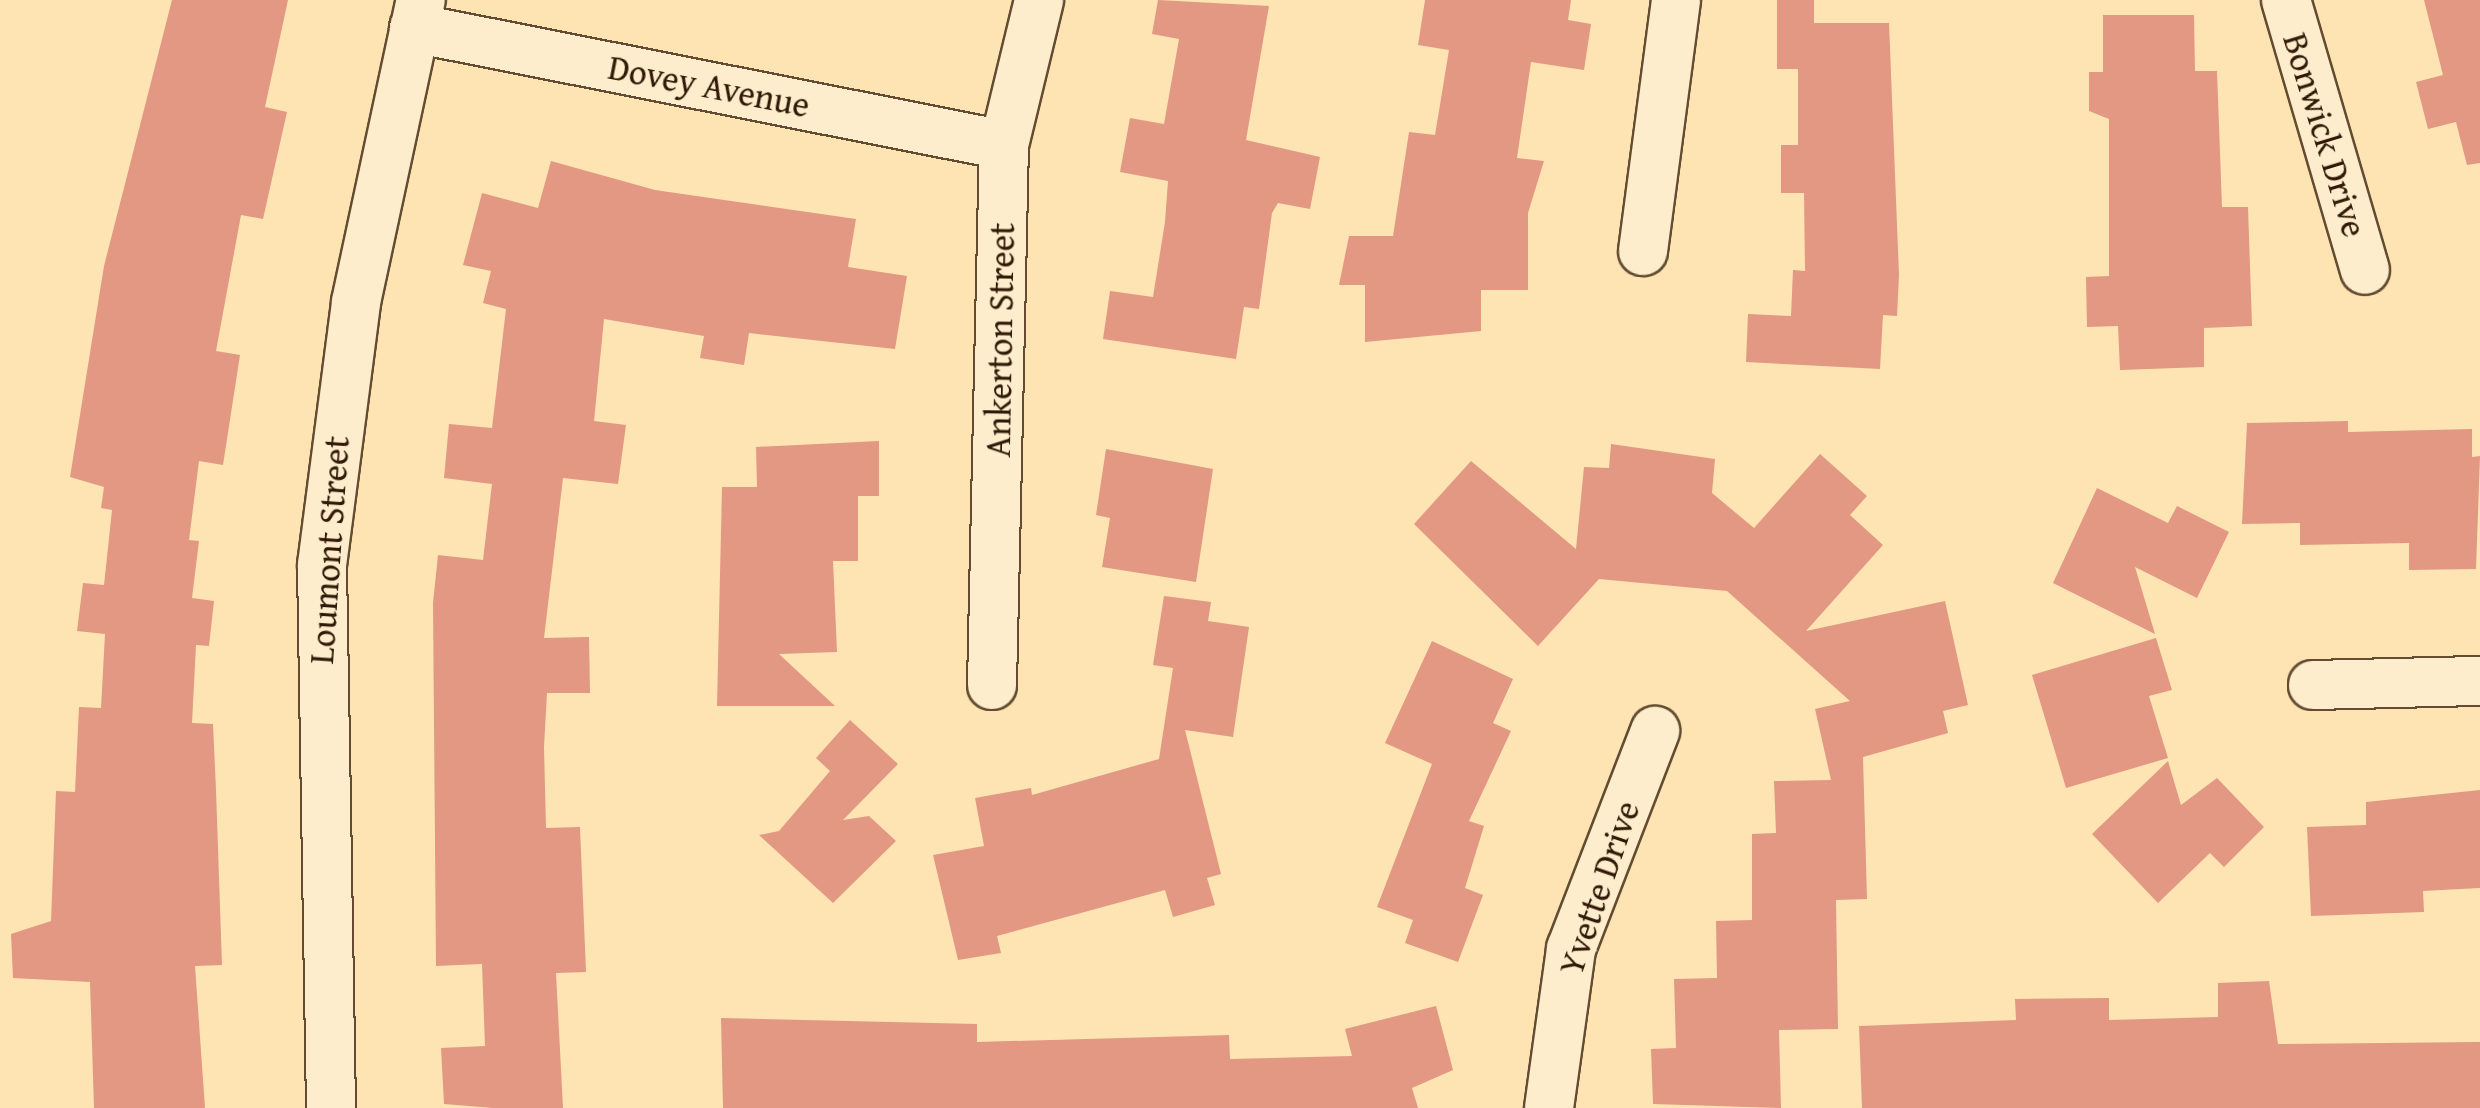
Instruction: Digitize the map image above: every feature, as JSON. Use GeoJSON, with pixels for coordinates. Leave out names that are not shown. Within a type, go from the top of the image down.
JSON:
{"type":"FeatureCollection","features":[{"type":"Feature","properties":{"kind":"street","name":"Ankerton Street"},"geometry":{"type":"LineString","coordinates":[[992,685],[1004,145],[1039,0]]}},
{"type":"Feature","properties":{"kind":"street"},"geometry":{"type":"LineString","coordinates":[[1642,251],[1676,0]]}},
{"type":"Feature","properties":{"kind":"street","name":"Bonwick Drive"},"geometry":{"type":"LineString","coordinates":[[2286,0],[2366,270]]}},
{"type":"Feature","properties":{"kind":"street","name":"Dovey Avenue"},"geometry":{"type":"LineString","coordinates":[[417,14],[1004,145]]}},
{"type":"Feature","properties":{"kind":"street","name":"Loumont Street"},"geometry":{"type":"LineString","coordinates":[[331,1108],[322,565],[356,302],[417,14]]}},
{"type":"Feature","properties":{"kind":"street"},"geometry":{"type":"LineString","coordinates":[[2313,684],[2480,681]]}},
{"type":"Feature","properties":{"kind":"street","name":"Yvette Drive"},"geometry":{"type":"LineString","coordinates":[[1549,1108],[1571,949],[1655,730]]}},
{"type":"Feature","properties":{"kind":"building"},"geometry":{"type":"Polygon","coordinates":[[[172,0],[288,0],[265,107],[287,112],[263,219],[241,215],[216,351],[240,355],[223,465],[199,461],[189,540],[199,541],[192,598],[214,601],[209,646],[196,645],[192,723],[213,724],[222,965],[195,966],[205,1108],[94,1108],[90,982],[13,978],[11,934],[51,921],[56,791],[75,792],[79,707],[101,708],[105,634],[77,631],[83,583],[104,585],[112,510],[101,508],[104,487],[70,477],[104,266],[172,0]]]}},
{"type":"Feature","properties":{"kind":"building"},"geometry":{"type":"Polygon","coordinates":[[[1158,0],[1269,6],[1246,140],[1320,157],[1310,209],[1278,203],[1272,213],[1259,309],[1244,307],[1236,359],[1103,339],[1110,291],[1153,297],[1168,181],[1120,172],[1130,118],[1164,124],[1179,39],[1152,34],[1158,0]]]}},
{"type":"Feature","properties":{"kind":"building"},"geometry":{"type":"Polygon","coordinates":[[[1425,0],[1571,0],[1568,20],[1591,24],[1584,70],[1531,62],[1517,158],[1544,161],[1528,213],[1528,290],[1481,290],[1481,331],[1365,342],[1365,285],[1339,285],[1349,236],[1393,236],[1409,132],[1435,135],[1449,50],[1418,45],[1425,0]]]}},
{"type":"Feature","properties":{"kind":"building"},"geometry":{"type":"Polygon","coordinates":[[[1777,0],[1814,0],[1814,23],[1889,23],[1899,275],[1897,316],[1883,315],[1880,369],[1746,362],[1748,314],[1791,316],[1793,270],[1805,271],[1804,193],[1781,193],[1781,145],[1798,145],[1798,69],[1777,69],[1777,0]]]}},
{"type":"Feature","properties":{"kind":"building"},"geometry":{"type":"Polygon","coordinates":[[[2424,0],[2480,0],[2480,163],[2467,165],[2456,122],[2428,129],[2416,82],[2443,75],[2424,0]]]}},
{"type":"Feature","properties":{"kind":"building"},"geometry":{"type":"Polygon","coordinates":[[[2103,15],[2194,15],[2195,71],[2217,71],[2222,207],[2248,207],[2252,326],[2204,328],[2204,367],[2120,370],[2118,326],[2087,327],[2086,277],[2109,276],[2109,119],[2089,111],[2089,72],[2103,72],[2103,15]]]}},
{"type":"Feature","properties":{"kind":"building"},"geometry":{"type":"Polygon","coordinates":[[[551,161],[655,190],[856,219],[848,267],[907,276],[895,349],[749,333],[744,365],[700,358],[704,336],[604,319],[594,421],[626,425],[618,484],[563,478],[544,638],[589,637],[590,693],[547,693],[544,747],[546,828],[580,827],[586,972],[556,973],[563,1108],[444,1104],[441,1048],[485,1046],[482,964],[436,966],[433,603],[438,555],[483,560],[492,484],[444,478],[449,424],[492,428],[506,309],[483,303],[491,271],[463,265],[482,193],[538,208],[551,161]]]}},
{"type":"Feature","properties":{"kind":"building"},"geometry":{"type":"Polygon","coordinates":[[[2348,421],[2348,432],[2472,429],[2472,457],[2480,456],[2476,569],[2409,570],[2409,543],[2300,545],[2300,523],[2242,524],[2247,423],[2348,421]]]}},
{"type":"Feature","properties":{"kind":"building"},"geometry":{"type":"Polygon","coordinates":[[[879,441],[879,496],[858,496],[858,561],[833,561],[837,652],[779,654],[835,706],[717,706],[722,487],[757,487],[756,447],[879,441]]]}},
{"type":"Feature","properties":{"kind":"building"},"geometry":{"type":"Polygon","coordinates":[[[1611,444],[1715,459],[1712,493],[1754,528],[1820,454],[1867,496],[1850,515],[1883,545],[1806,631],[1945,601],[1968,705],[1943,711],[1948,733],[1863,757],[1867,899],[1836,900],[1838,1029],[1779,1030],[1781,1108],[1653,1104],[1651,1049],[1676,1048],[1674,979],[1717,978],[1716,921],[1752,920],[1752,834],[1776,833],[1774,781],[1831,780],[1815,709],[1850,701],[1727,591],[1599,579],[1538,646],[1414,524],[1471,461],[1576,549],[1584,467],[1609,468],[1611,444]]]}},
{"type":"Feature","properties":{"kind":"building"},"geometry":{"type":"Polygon","coordinates":[[[1106,449],[1213,469],[1196,582],[1102,567],[1110,518],[1096,515],[1106,449]]]}},
{"type":"Feature","properties":{"kind":"building"},"geometry":{"type":"Polygon","coordinates":[[[2097,488],[2168,523],[2177,506],[2229,532],[2197,598],[2135,567],[2155,634],[2053,583],[2097,488]]]}},
{"type":"Feature","properties":{"kind":"building"},"geometry":{"type":"Polygon","coordinates":[[[1164,596],[1211,602],[1208,621],[1249,627],[1233,737],[1185,730],[1221,874],[1207,878],[1215,905],[1173,917],[1165,890],[997,936],[1001,953],[958,960],[933,855],[984,846],[975,798],[1031,788],[1032,795],[1159,759],[1173,668],[1153,665],[1164,596]]]}},
{"type":"Feature","properties":{"kind":"building"},"geometry":{"type":"Polygon","coordinates":[[[2156,638],[2172,690],[2149,696],[2168,758],[2066,788],[2032,675],[2156,638]]]}},
{"type":"Feature","properties":{"kind":"building"},"geometry":{"type":"Polygon","coordinates":[[[1432,641],[1513,679],[1493,723],[1511,731],[1469,821],[1484,826],[1465,888],[1483,895],[1458,962],[1405,943],[1413,920],[1377,907],[1432,764],[1385,743],[1432,641]]]}},
{"type":"Feature","properties":{"kind":"building"},"geometry":{"type":"Polygon","coordinates":[[[850,720],[898,764],[843,820],[869,816],[896,841],[833,903],[759,835],[779,831],[830,771],[816,758],[850,720]]]}},
{"type":"Feature","properties":{"kind":"building"},"geometry":{"type":"Polygon","coordinates":[[[2168,761],[2181,805],[2217,778],[2264,827],[2224,867],[2210,853],[2158,903],[2092,834],[2168,761]]]}},
{"type":"Feature","properties":{"kind":"building"},"geometry":{"type":"Polygon","coordinates":[[[2480,790],[2480,888],[2423,891],[2424,912],[2311,916],[2307,827],[2366,825],[2366,802],[2480,790]]]}},
{"type":"Feature","properties":{"kind":"building"},"geometry":{"type":"Polygon","coordinates":[[[2269,981],[2278,1044],[2480,1042],[2480,1108],[1862,1108],[1859,1026],[2016,1020],[2015,999],[2109,998],[2109,1020],[2218,1017],[2218,983],[2269,981]]]}},
{"type":"Feature","properties":{"kind":"building"},"geometry":{"type":"Polygon","coordinates":[[[1436,1006],[1453,1070],[1412,1088],[1418,1108],[723,1108],[721,1018],[977,1024],[977,1042],[1229,1035],[1230,1059],[1352,1056],[1345,1029],[1436,1006]]]}}]}
